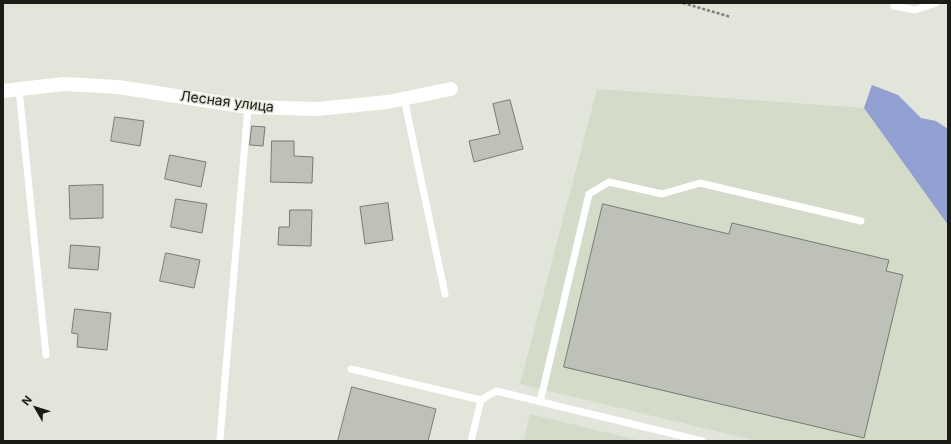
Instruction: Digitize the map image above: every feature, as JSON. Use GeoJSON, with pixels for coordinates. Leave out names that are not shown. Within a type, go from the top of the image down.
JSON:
{"type":"FeatureCollection","features":[{"type":"Feature","properties":{"kind":"street","name":"Лесная улица"},"geometry":{"type":"LineString","coordinates":[[3,91],[64,84],[118,87],[248,107],[317,109],[404,98],[451,89]]}},
{"type":"Feature","properties":{"kind":"lane"},"geometry":{"type":"LineString","coordinates":[[894,6],[915,10],[936,3]]}},
{"type":"Feature","properties":{"kind":"lane"},"geometry":{"type":"LineString","coordinates":[[19,89],[46,355]]}},
{"type":"Feature","properties":{"kind":"lane"},"geometry":{"type":"LineString","coordinates":[[404,98],[446,294]]}},
{"type":"Feature","properties":{"kind":"lane"},"geometry":{"type":"LineString","coordinates":[[220,439],[248,107]]}},
{"type":"Feature","properties":{"kind":"lane"},"geometry":{"type":"LineString","coordinates":[[540,402],[589,194],[609,182],[662,194],[700,183],[861,221]]}},
{"type":"Feature","properties":{"kind":"lane"},"geometry":{"type":"LineString","coordinates":[[351,369],[481,400],[496,391],[702,441]]}},
{"type":"Feature","properties":{"kind":"lane"},"geometry":{"type":"LineString","coordinates":[[471,441],[481,400]]}},
{"type":"Feature","properties":{"kind":"path"},"geometry":{"type":"LineString","coordinates":[[683,3],[732,17]]}},
{"type":"Feature","properties":{"kind":"shaded area"},"geometry":{"type":"Polygon","coordinates":[[[872,85],[898,95],[921,118],[936,121],[948,129],[948,225],[864,108],[872,85]]]}},
{"type":"Feature","properties":{"kind":"shaded area"},"geometry":{"type":"Polygon","coordinates":[[[597,89],[864,108],[948,225],[948,441],[757,441],[520,384],[597,89]]]}},
{"type":"Feature","properties":{"kind":"shaded area"},"geometry":{"type":"Polygon","coordinates":[[[530,414],[641,441],[524,441],[530,414]]]}},
{"type":"Feature","properties":{"kind":"building"},"geometry":{"type":"Polygon","coordinates":[[[510,100],[523,149],[474,162],[469,141],[500,134],[493,104],[510,100]]]}},
{"type":"Feature","properties":{"kind":"building"},"geometry":{"type":"Polygon","coordinates":[[[115,117],[144,121],[140,146],[111,141],[115,117]]]}},
{"type":"Feature","properties":{"kind":"building"},"geometry":{"type":"Polygon","coordinates":[[[252,126],[265,127],[263,146],[250,145],[252,126]]]}},
{"type":"Feature","properties":{"kind":"building"},"geometry":{"type":"Polygon","coordinates":[[[272,141],[294,141],[294,156],[313,157],[312,183],[271,182],[272,141]]]}},
{"type":"Feature","properties":{"kind":"building"},"geometry":{"type":"Polygon","coordinates":[[[170,155],[206,162],[201,187],[165,179],[170,155]]]}},
{"type":"Feature","properties":{"kind":"building"},"geometry":{"type":"Polygon","coordinates":[[[103,185],[103,218],[70,219],[69,186],[103,185]]]}},
{"type":"Feature","properties":{"kind":"building"},"geometry":{"type":"Polygon","coordinates":[[[176,199],[207,204],[202,233],[171,227],[176,199]]]}},
{"type":"Feature","properties":{"kind":"building"},"geometry":{"type":"Polygon","coordinates":[[[388,203],[393,240],[365,244],[360,207],[388,203]]]}},
{"type":"Feature","properties":{"kind":"building"},"geometry":{"type":"Polygon","coordinates":[[[603,204],[729,234],[732,223],[889,260],[886,271],[903,275],[864,438],[564,367],[603,204]]]}},
{"type":"Feature","properties":{"kind":"building"},"geometry":{"type":"Polygon","coordinates":[[[290,210],[312,210],[311,246],[278,245],[279,227],[289,227],[290,210]]]}},
{"type":"Feature","properties":{"kind":"building"},"geometry":{"type":"Polygon","coordinates":[[[71,245],[100,247],[98,270],[69,268],[71,245]]]}},
{"type":"Feature","properties":{"kind":"building"},"geometry":{"type":"Polygon","coordinates":[[[166,253],[200,260],[194,288],[160,281],[166,253]]]}},
{"type":"Feature","properties":{"kind":"building"},"geometry":{"type":"Polygon","coordinates":[[[75,309],[111,313],[107,350],[77,347],[78,334],[72,333],[75,309]]]}},
{"type":"Feature","properties":{"kind":"building"},"geometry":{"type":"Polygon","coordinates":[[[352,387],[436,409],[428,441],[338,441],[352,387]]]}}]}
